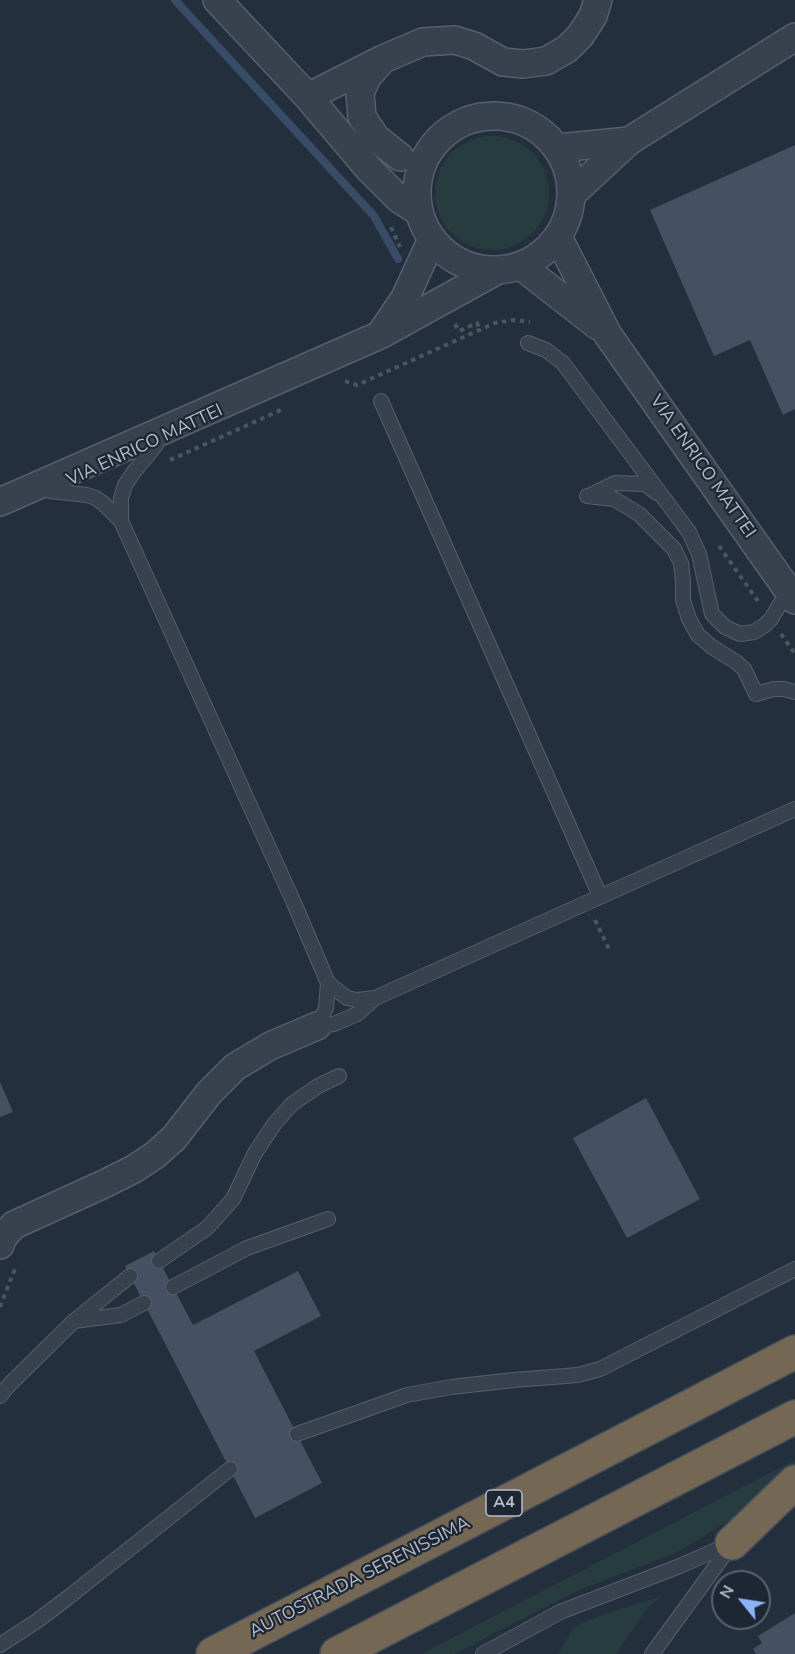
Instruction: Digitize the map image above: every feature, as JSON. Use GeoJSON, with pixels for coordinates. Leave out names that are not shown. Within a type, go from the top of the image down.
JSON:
{"type":"FeatureCollection","features":[{"type":"Feature","properties":{"kind":"highway","name":"AUTOSTRADA SERENISSIMA"},"geometry":{"type":"LineString","coordinates":[[213,1654],[795,1352]]}},
{"type":"Feature","properties":{"kind":"highway"},"geometry":{"type":"LineString","coordinates":[[337,1654],[795,1417]]}},
{"type":"Feature","properties":{"kind":"highway"},"geometry":{"type":"LineString","coordinates":[[732,1543],[795,1482]]}},
{"type":"Feature","properties":{"kind":"street"},"geometry":{"type":"LineString","coordinates":[[217,0],[308,97],[369,170],[399,199],[418,211]]}},
{"type":"Feature","properties":{"kind":"street"},"geometry":{"type":"LineString","coordinates":[[308,97],[383,58],[423,42],[455,40],[474,46],[503,62],[523,64],[546,61],[567,49],[580,36],[593,16],[598,0]]}},
{"type":"Feature","properties":{"kind":"street"},"geometry":{"type":"LineString","coordinates":[[572,194],[629,141],[795,37]]}},
{"type":"Feature","properties":{"kind":"street"},"geometry":{"type":"LineString","coordinates":[[335,129],[362,146],[387,155],[412,157],[463,122],[489,115],[515,118],[539,129],[558,148],[568,170],[572,194],[568,216],[558,237],[542,254],[508,268],[471,267],[449,256],[432,239],[418,211],[419,175],[412,157],[376,138],[362,117],[360,93],[367,76],[383,58]]}},
{"type":"Feature","properties":{"kind":"street"},"geometry":{"type":"LineString","coordinates":[[558,148],[629,141]]}},
{"type":"Feature","properties":{"kind":"street","name":"VIA ENRICO MATTEI"},"geometry":{"type":"LineString","coordinates":[[558,237],[608,335],[793,597]]}},
{"type":"Feature","properties":{"kind":"street"},"geometry":{"type":"LineString","coordinates":[[380,335],[405,298],[432,239]]}},
{"type":"Feature","properties":{"kind":"street","name":"VIA ENRICO MATTEI"},"geometry":{"type":"LineString","coordinates":[[0,502],[380,335],[508,268],[560,295],[608,335]]}},
{"type":"Feature","properties":{"kind":"street","name":"VIA ENRICO MATTEI"},"geometry":{"type":"LineString","coordinates":[[0,513],[156,445],[288,375]]}},
{"type":"Feature","properties":{"kind":"street"},"geometry":{"type":"LineString","coordinates":[[9,1252],[3,1236],[14,1225],[124,1174],[155,1155],[174,1138],[209,1093],[236,1067],[270,1046],[316,1026]]}},
{"type":"Feature","properties":{"kind":"lane"},"geometry":{"type":"LineString","coordinates":[[528,343],[546,350],[563,363],[689,532],[699,554],[712,614],[725,627],[740,634],[754,632],[771,619],[780,604],[793,597]]}},
{"type":"Feature","properties":{"kind":"lane"},"geometry":{"type":"LineString","coordinates":[[381,401],[600,896]]}},
{"type":"Feature","properties":{"kind":"lane"},"geometry":{"type":"LineString","coordinates":[[121,521],[121,498],[129,479],[156,445]]}},
{"type":"Feature","properties":{"kind":"lane"},"geometry":{"type":"LineString","coordinates":[[663,497],[645,484],[615,483],[587,496],[614,499],[639,514],[674,549],[681,563],[683,600],[693,627],[698,635],[712,647],[744,669],[756,694],[774,689],[795,692]]}},
{"type":"Feature","properties":{"kind":"lane"},"geometry":{"type":"LineString","coordinates":[[50,491],[96,498],[121,521],[328,983],[347,998],[357,1000],[375,998]]}},
{"type":"Feature","properties":{"kind":"lane"},"geometry":{"type":"LineString","coordinates":[[316,1026],[334,1024],[357,1014],[375,998],[795,808]]}},
{"type":"Feature","properties":{"kind":"lane"},"geometry":{"type":"LineString","coordinates":[[316,1026],[326,1008],[328,983]]}},
{"type":"Feature","properties":{"kind":"lane"},"geometry":{"type":"LineString","coordinates":[[159,1261],[214,1221],[232,1199],[255,1154],[291,1104],[318,1086],[339,1076]]}},
{"type":"Feature","properties":{"kind":"lane"},"geometry":{"type":"LineString","coordinates":[[173,1287],[247,1248],[328,1219]]}},
{"type":"Feature","properties":{"kind":"lane"},"geometry":{"type":"LineString","coordinates":[[297,1434],[407,1395],[451,1387],[578,1375],[600,1368],[795,1269]]}},
{"type":"Feature","properties":{"kind":"lane"},"geometry":{"type":"LineString","coordinates":[[0,1396],[74,1321],[130,1276]]}},
{"type":"Feature","properties":{"kind":"lane"},"geometry":{"type":"LineString","coordinates":[[74,1321],[121,1315],[144,1303]]}},
{"type":"Feature","properties":{"kind":"lane"},"geometry":{"type":"LineString","coordinates":[[0,1645],[70,1596],[230,1469]]}},
{"type":"Feature","properties":{"kind":"lane"},"geometry":{"type":"LineString","coordinates":[[483,1654],[560,1612],[680,1566],[732,1543]]}},
{"type":"Feature","properties":{"kind":"lane"},"geometry":{"type":"LineString","coordinates":[[652,1654],[732,1543]]}},
{"type":"Feature","properties":{"kind":"path"},"geometry":{"type":"LineString","coordinates":[[336,385],[347,381],[357,385],[495,323],[514,320],[536,324]]}},
{"type":"Feature","properties":{"kind":"path"},"geometry":{"type":"LineString","coordinates":[[129,479],[282,410]]}},
{"type":"Feature","properties":{"kind":"path"},"geometry":{"type":"LineString","coordinates":[[585,925],[604,916]]}},
{"type":"Feature","properties":{"kind":"path"},"geometry":{"type":"LineString","coordinates":[[595,920],[609,949]]}},
{"type":"Feature","properties":{"kind":"path"},"geometry":{"type":"LineString","coordinates":[[0,1307],[9,1252]]}},
{"type":"Feature","properties":{"kind":"green space"},"geometry":{"type":"Polygon","coordinates":[[[492,136],[514,141],[532,153],[544,171],[549,193],[544,215],[532,233],[514,245],[492,250],[470,245],[452,233],[440,215],[435,193],[440,171],[452,153],[470,141],[492,136]]]}},
{"type":"Feature","properties":{"kind":"green space"},"geometry":{"type":"Polygon","coordinates":[[[795,1460],[795,1464],[761,1497],[734,1518],[678,1552],[577,1591],[454,1654],[421,1654],[795,1460]]]}},
{"type":"Feature","properties":{"kind":"green space"},"geometry":{"type":"Polygon","coordinates":[[[662,1596],[648,1607],[616,1654],[558,1654],[572,1630],[578,1625],[662,1596]]]}},
{"type":"Feature","properties":{"kind":"building"},"geometry":{"type":"Polygon","coordinates":[[[795,145],[795,409],[783,415],[750,340],[714,356],[650,210],[795,145]]]}},
{"type":"Feature","properties":{"kind":"building"},"geometry":{"type":"Polygon","coordinates":[[[0,1082],[13,1112],[0,1117],[0,1082]]]}},
{"type":"Feature","properties":{"kind":"building"},"geometry":{"type":"Polygon","coordinates":[[[646,1098],[700,1199],[627,1238],[573,1138],[646,1098]]]}},
{"type":"Feature","properties":{"kind":"building"},"geometry":{"type":"Polygon","coordinates":[[[154,1251],[193,1325],[298,1271],[321,1316],[254,1351],[322,1483],[255,1518],[125,1266],[154,1251]]]}},
{"type":"Feature","properties":{"kind":"building"},"geometry":{"type":"Polygon","coordinates":[[[795,1613],[795,1654],[756,1654],[753,1649],[762,1643],[758,1636],[795,1613]]]}},
{"type":"Feature","properties":{"kind":"waterway"},"geometry":{"type":"LineString","coordinates":[[175,0],[374,216],[398,259]]}}]}
